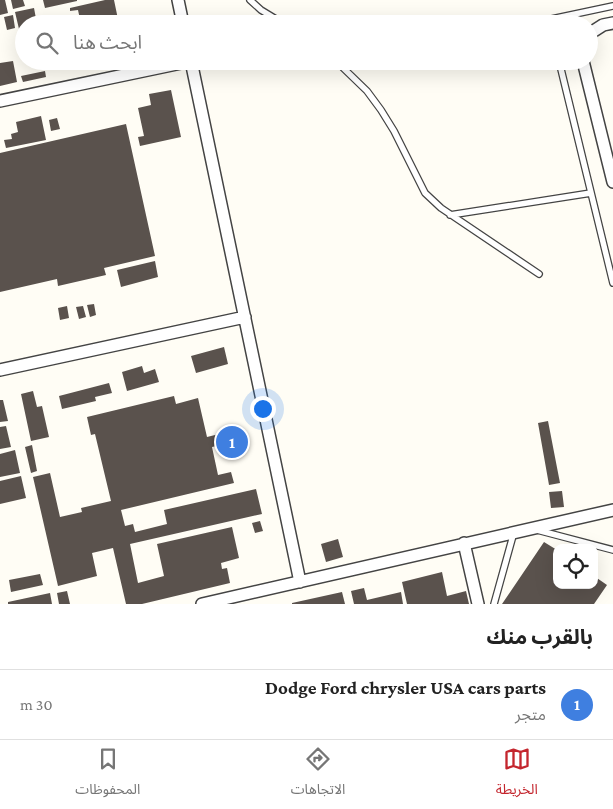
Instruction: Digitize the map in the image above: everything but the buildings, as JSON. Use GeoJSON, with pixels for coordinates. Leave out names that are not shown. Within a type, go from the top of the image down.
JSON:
{"type":"FeatureCollection","features":[{"type":"Feature","properties":{"kind":"street"},"geometry":{"type":"LineString","coordinates":[[178,0],[181,15]]}},
{"type":"Feature","properties":{"kind":"street"},"geometry":{"type":"LineString","coordinates":[[598,28],[613,23]]}},
{"type":"Feature","properties":{"kind":"street"},"geometry":{"type":"LineString","coordinates":[[0,101],[148,70]]}},
{"type":"Feature","properties":{"kind":"street"},"geometry":{"type":"LineString","coordinates":[[193,70],[300,582]]}},
{"type":"Feature","properties":{"kind":"street"},"geometry":{"type":"LineString","coordinates":[[585,70],[613,182]]}},
{"type":"Feature","properties":{"kind":"street"},"geometry":{"type":"LineString","coordinates":[[0,370],[246,317]]}},
{"type":"Feature","properties":{"kind":"street"},"geometry":{"type":"LineString","coordinates":[[202,604],[220,602],[464,542],[613,510]]}},
{"type":"Feature","properties":{"kind":"street"},"geometry":{"type":"LineString","coordinates":[[464,542],[478,604]]}},
{"type":"Feature","properties":{"kind":"lane"},"geometry":{"type":"LineString","coordinates":[[250,0],[269,15]]}},
{"type":"Feature","properties":{"kind":"lane"},"geometry":{"type":"LineString","coordinates":[[599,0],[599,9]]}},
{"type":"Feature","properties":{"kind":"lane"},"geometry":{"type":"LineString","coordinates":[[576,15],[613,6]]}},
{"type":"Feature","properties":{"kind":"lane"},"geometry":{"type":"LineString","coordinates":[[345,70],[367,91],[381,110],[394,131],[425,193],[450,215],[539,274]]}},
{"type":"Feature","properties":{"kind":"lane"},"geometry":{"type":"LineString","coordinates":[[561,70],[613,283]]}},
{"type":"Feature","properties":{"kind":"lane"},"geometry":{"type":"LineString","coordinates":[[450,215],[591,193]]}},
{"type":"Feature","properties":{"kind":"lane"},"geometry":{"type":"LineString","coordinates":[[530,528],[613,550]]}},
{"type":"Feature","properties":{"kind":"lane"},"geometry":{"type":"LineString","coordinates":[[494,604],[514,532]]}},
{"type":"Feature","properties":{"kind":"place","name":"Dodge Ford chrysler USA cars parts"},"geometry":{"type":"Point","coordinates":[232,442]}}]}
